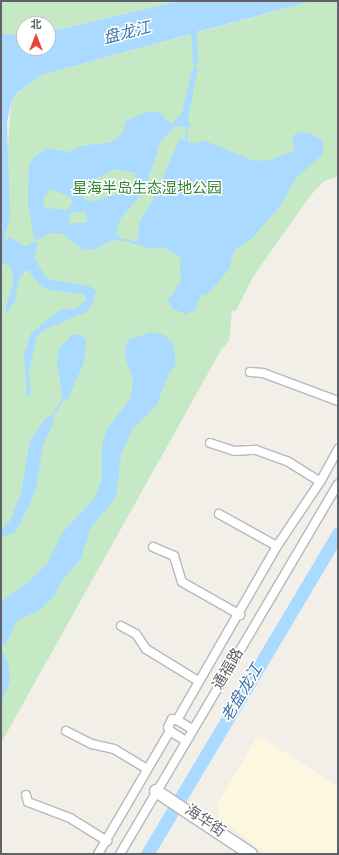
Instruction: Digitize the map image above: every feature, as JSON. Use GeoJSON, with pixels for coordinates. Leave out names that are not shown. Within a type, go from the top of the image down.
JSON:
{"type":"FeatureCollection","features":[{"type":"Feature","properties":{"kind":"street"},"geometry":{"type":"LineString","coordinates":[[250,372],[263,373],[338,401]]}},
{"type":"Feature","properties":{"kind":"street"},"geometry":{"type":"LineString","coordinates":[[210,442],[234,451],[256,450],[287,461],[320,482]]}},
{"type":"Feature","properties":{"kind":"street"},"geometry":{"type":"LineString","coordinates":[[177,720],[198,680],[240,615],[277,546],[320,482],[338,449]]}},
{"type":"Feature","properties":{"kind":"street","name":"通福路"},"geometry":{"type":"LineString","coordinates":[[120,854],[192,729],[338,484]]}},
{"type":"Feature","properties":{"kind":"street"},"geometry":{"type":"LineString","coordinates":[[219,514],[277,546]]}},
{"type":"Feature","properties":{"kind":"street"},"geometry":{"type":"LineString","coordinates":[[153,547],[174,556],[182,582],[240,615]]}},
{"type":"Feature","properties":{"kind":"street"},"geometry":{"type":"LineString","coordinates":[[121,626],[136,634],[146,649],[198,680]]}},
{"type":"Feature","properties":{"kind":"street"},"geometry":{"type":"LineString","coordinates":[[186,741],[170,731],[168,727],[172,719],[177,720],[192,729]]}},
{"type":"Feature","properties":{"kind":"street"},"geometry":{"type":"LineString","coordinates":[[66,731],[92,744],[114,749],[146,768]]}},
{"type":"Feature","properties":{"kind":"street"},"geometry":{"type":"LineString","coordinates":[[98,854],[146,768],[170,731]]}},
{"type":"Feature","properties":{"kind":"street","name":"海华街"},"geometry":{"type":"LineString","coordinates":[[156,791],[184,807],[251,854]]}},
{"type":"Feature","properties":{"kind":"street"},"geometry":{"type":"LineString","coordinates":[[26,795],[28,802],[70,818],[107,840]]}},
{"type":"Feature","properties":{"kind":"shaded area"},"geometry":{"type":"Polygon","coordinates":[[[258,735],[338,787],[338,854],[266,854],[220,818],[217,805],[258,735]]]}},
{"type":"Feature","properties":{"kind":"green space"},"geometry":{"type":"Polygon","coordinates":[[[1,1],[179,1],[56,30],[56,16],[16,16],[16,35],[1,34],[1,1]]]}},
{"type":"Feature","properties":{"kind":"green space","name":"星海半岛生态湿地公园"},"geometry":{"type":"Polygon","coordinates":[[[313,1],[338,1],[338,176],[324,181],[310,196],[253,277],[236,311],[232,311],[229,341],[221,350],[1,743],[1,252],[11,102],[25,85],[41,75],[313,1]]]}},
{"type":"Feature","properties":{"kind":"water","name":"盘龙江"},"geometry":{"type":"Polygon","coordinates":[[[179,1],[313,1],[197,32],[198,64],[193,63],[191,34],[41,75],[18,92],[11,102],[7,123],[10,218],[3,243],[10,237],[26,247],[33,242],[38,243],[34,258],[47,279],[89,286],[96,291],[92,305],[86,312],[46,329],[37,336],[29,372],[31,394],[27,396],[24,354],[31,333],[60,310],[77,308],[87,299],[83,294],[49,290],[41,286],[27,269],[20,276],[15,301],[7,313],[5,310],[14,280],[10,266],[1,262],[1,34],[16,35],[16,56],[56,56],[56,30],[179,1]]]}},
{"type":"Feature","properties":{"kind":"water"},"geometry":{"type":"Polygon","coordinates":[[[193,67],[198,68],[188,119],[191,127],[175,126],[160,143],[144,191],[120,219],[116,234],[120,237],[119,241],[113,240],[93,250],[83,250],[63,234],[52,233],[39,239],[34,237],[28,204],[29,166],[34,157],[47,148],[68,152],[82,146],[112,142],[122,134],[126,121],[146,112],[159,112],[171,125],[182,113],[193,67]],[[115,169],[92,181],[83,192],[84,200],[94,201],[134,188],[135,173],[115,169]],[[50,189],[43,199],[45,208],[67,210],[73,203],[69,196],[50,189]],[[73,212],[70,214],[69,224],[88,222],[85,212],[73,212]]]}},
{"type":"Feature","properties":{"kind":"water"},"geometry":{"type":"Polygon","coordinates":[[[300,132],[309,133],[323,141],[323,154],[296,178],[281,205],[253,237],[234,251],[229,269],[208,294],[200,296],[195,310],[186,314],[173,309],[168,300],[181,281],[180,258],[166,248],[149,248],[129,242],[130,240],[137,242],[140,221],[153,200],[180,138],[195,144],[203,140],[254,161],[271,160],[295,151],[292,136],[300,132]]]}},
{"type":"Feature","properties":{"kind":"water"},"geometry":{"type":"Polygon","coordinates":[[[151,332],[164,335],[173,343],[176,365],[169,374],[156,406],[132,429],[121,455],[116,497],[90,529],[81,559],[63,579],[54,596],[38,611],[16,621],[6,644],[1,646],[1,601],[24,586],[47,564],[63,532],[95,498],[102,478],[102,443],[107,430],[131,397],[133,380],[125,357],[126,344],[129,340],[151,332]]]}},
{"type":"Feature","properties":{"kind":"water"},"geometry":{"type":"Polygon","coordinates":[[[80,334],[86,340],[84,363],[67,400],[63,399],[57,362],[59,348],[71,336],[80,334]]]}},
{"type":"Feature","properties":{"kind":"water"},"geometry":{"type":"Polygon","coordinates":[[[53,415],[53,424],[43,445],[36,488],[29,506],[15,532],[1,538],[1,530],[10,521],[21,493],[30,441],[46,418],[53,415]]]}},
{"type":"Feature","properties":{"kind":"water"},"geometry":{"type":"Polygon","coordinates":[[[1,648],[8,663],[10,681],[1,703],[1,648]]]}},
{"type":"Feature","properties":{"kind":"waterway"},"geometry":{"type":"LineString","coordinates":[[195,63],[195,68]]}},
{"type":"Feature","properties":{"kind":"waterway"},"geometry":{"type":"LineString","coordinates":[[186,141],[187,127]]}},
{"type":"Feature","properties":{"kind":"waterway"},"geometry":{"type":"LineString","coordinates":[[35,243],[36,238]]}},
{"type":"Feature","properties":{"kind":"waterway"},"geometry":{"type":"LineString","coordinates":[[119,239],[129,241]]}},
{"type":"Feature","properties":{"kind":"waterway"},"geometry":{"type":"LineString","coordinates":[[53,415],[63,399]]}},
{"type":"Feature","properties":{"kind":"waterway","name":"老盘龙江"},"geometry":{"type":"LineString","coordinates":[[147,854],[338,533]]}}]}
